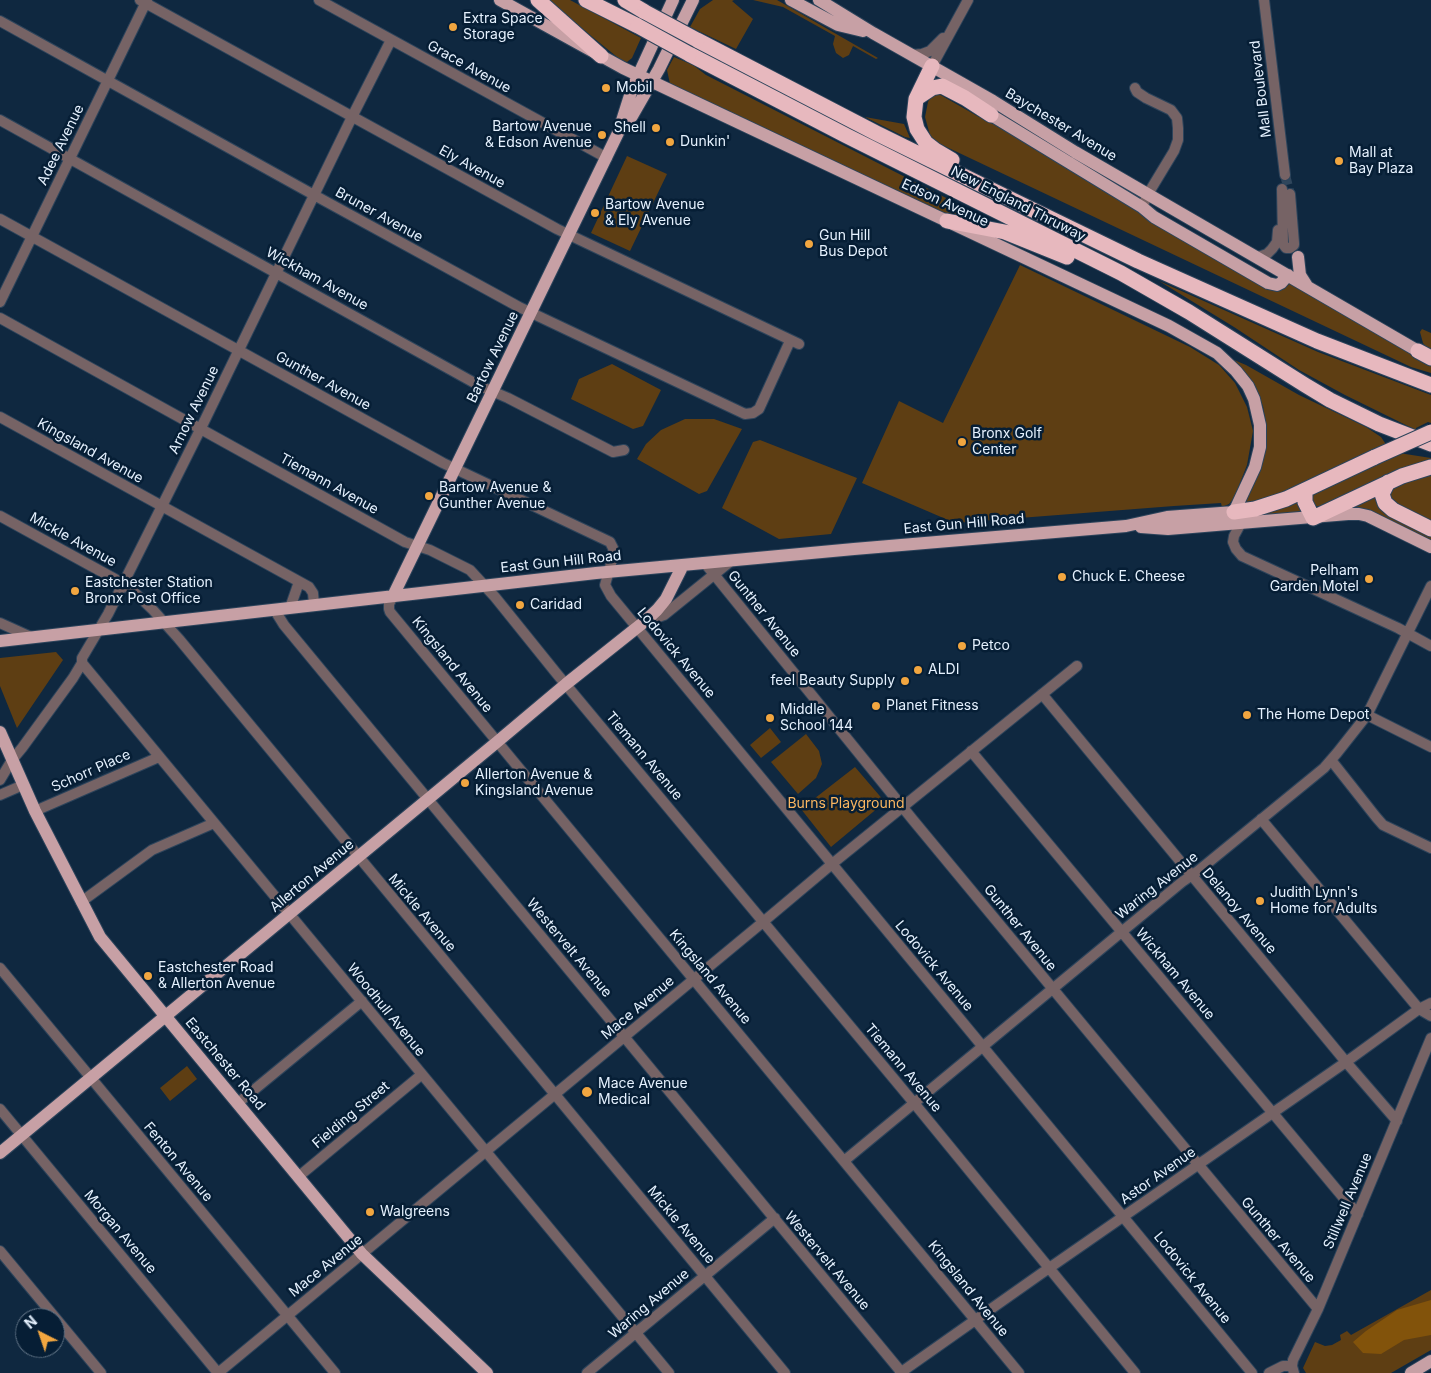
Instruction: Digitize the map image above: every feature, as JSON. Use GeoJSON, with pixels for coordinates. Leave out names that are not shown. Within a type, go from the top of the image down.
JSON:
{"type":"FeatureCollection","features":[{"type":"Feature","properties":{"kind":"highway"},"geometry":{"type":"LineString","coordinates":[[538,0],[601,56]]}},
{"type":"Feature","properties":{"kind":"highway","name":"New England Thruway"},"geometry":{"type":"LineString","coordinates":[[586,0],[847,136],[1140,284],[1189,312],[1330,400],[1379,424],[1431,444]]}},
{"type":"Feature","properties":{"kind":"highway","name":"New England Thruway"},"geometry":{"type":"LineString","coordinates":[[625,0],[813,101],[1138,261],[1268,320],[1431,385]]}},
{"type":"Feature","properties":{"kind":"highway"},"geometry":{"type":"LineString","coordinates":[[932,66],[916,99],[914,117],[920,134],[934,150],[955,161],[1000,194]]}},
{"type":"Feature","properties":{"kind":"highway"},"geometry":{"type":"LineString","coordinates":[[916,99],[932,88],[942,86],[991,115]]}},
{"type":"Feature","properties":{"kind":"highway"},"geometry":{"type":"LineString","coordinates":[[947,221],[1005,232],[1055,251],[1109,276],[1140,284]]}},
{"type":"Feature","properties":{"kind":"highway"},"geometry":{"type":"LineString","coordinates":[[1418,351],[1431,358]]}},
{"type":"Feature","properties":{"kind":"highway"},"geometry":{"type":"LineString","coordinates":[[1237,518],[1305,490],[1431,432]]}},
{"type":"Feature","properties":{"kind":"highway"},"geometry":{"type":"LineString","coordinates":[[1305,490],[1305,502],[1313,518],[1388,482],[1409,473],[1431,467]]}},
{"type":"Feature","properties":{"kind":"highway"},"geometry":{"type":"LineString","coordinates":[[1388,482],[1382,494],[1384,503],[1431,529]]}},
{"type":"Feature","properties":{"kind":"main road","name":"Edson Avenue"},"geometry":{"type":"LineString","coordinates":[[500,0],[652,82],[1169,326],[1209,348],[1230,364],[1245,381],[1259,417],[1261,436],[1258,456],[1237,518]]}},
{"type":"Feature","properties":{"kind":"main road","name":"Bartow Avenue"},"geometry":{"type":"LineString","coordinates":[[619,132],[624,111],[638,75],[673,0]]}},
{"type":"Feature","properties":{"kind":"main road","name":"Bartow Avenue"},"geometry":{"type":"LineString","coordinates":[[393,596],[619,132],[632,116],[652,82],[693,0]]}},
{"type":"Feature","properties":{"kind":"main road"},"geometry":{"type":"LineString","coordinates":[[791,0],[838,25],[873,33]]}},
{"type":"Feature","properties":{"kind":"main road","name":"Baychester Avenue"},"geometry":{"type":"LineString","coordinates":[[818,0],[1418,351]]}},
{"type":"Feature","properties":{"kind":"main road","name":"Baychester Avenue"},"geometry":{"type":"LineString","coordinates":[[991,115],[1142,207],[1154,217],[1268,283],[1277,285],[1288,276]]}},
{"type":"Feature","properties":{"kind":"main road"},"geometry":{"type":"LineString","coordinates":[[1298,257],[1300,275],[1307,286]]}},
{"type":"Feature","properties":{"kind":"main road","name":"East Gun Hill Road"},"geometry":{"type":"LineString","coordinates":[[0,641],[314,604],[704,562],[1126,526],[1167,517],[1313,518],[1348,514],[1364,515],[1431,547]]}},
{"type":"Feature","properties":{"kind":"main road","name":"Allerton Avenue"},"geometry":{"type":"LineString","coordinates":[[0,1153],[566,684],[641,625],[658,610],[666,599],[683,565]]}},
{"type":"Feature","properties":{"kind":"main road","name":"Eastchester Road"},"geometry":{"type":"LineString","coordinates":[[0,732],[35,811],[100,937],[362,1254],[488,1373]]}},
{"type":"Feature","properties":{"kind":"street","name":"Grace Avenue"},"geometry":{"type":"LineString","coordinates":[[319,0],[606,158]]}},
{"type":"Feature","properties":{"kind":"street"},"geometry":{"type":"LineString","coordinates":[[932,66],[968,0]]}},
{"type":"Feature","properties":{"kind":"street","name":"Mall Boulevard"},"geometry":{"type":"LineString","coordinates":[[1264,0],[1285,175]]}},
{"type":"Feature","properties":{"kind":"street","name":"Adee Avenue"},"geometry":{"type":"LineString","coordinates":[[0,302],[108,80],[144,1]]}},
{"type":"Feature","properties":{"kind":"street","name":"Ely Avenue"},"geometry":{"type":"LineString","coordinates":[[144,1],[569,235],[794,342],[759,410],[753,413]]}},
{"type":"Feature","properties":{"kind":"street","name":"Bruner Avenue"},"geometry":{"type":"LineString","coordinates":[[0,21],[531,313],[745,414],[753,413]]}},
{"type":"Feature","properties":{"kind":"street"},"geometry":{"type":"LineString","coordinates":[[911,55],[930,51],[952,28]]}},
{"type":"Feature","properties":{"kind":"street","name":"Arnow Avenue"},"geometry":{"type":"LineString","coordinates":[[0,780],[12,760],[82,663],[82,658],[123,584],[201,428],[391,40]]}},
{"type":"Feature","properties":{"kind":"street"},"geometry":{"type":"LineString","coordinates":[[1135,88],[1137,92],[1146,98],[1171,110],[1177,118],[1178,125],[1178,140],[1174,151],[1142,207]]}},
{"type":"Feature","properties":{"kind":"street","name":"Wickham Avenue"},"geometry":{"type":"LineString","coordinates":[[0,120],[477,384],[612,452],[624,450]]}},
{"type":"Feature","properties":{"kind":"street"},"geometry":{"type":"LineString","coordinates":[[1258,258],[1270,252],[1277,242],[1286,191],[1296,227],[1298,257],[1288,276]]}},
{"type":"Feature","properties":{"kind":"street","name":"Gunther Avenue"},"geometry":{"type":"LineString","coordinates":[[0,219],[456,469],[610,542],[614,550],[608,572]]}},
{"type":"Feature","properties":{"kind":"street","name":"Tiemann Avenue"},"geometry":{"type":"LineString","coordinates":[[0,318],[405,542],[430,550],[470,570],[1136,1373]]}},
{"type":"Feature","properties":{"kind":"street","name":"Kingsland Avenue"},"geometry":{"type":"LineString","coordinates":[[0,417],[309,587],[313,593],[314,604]]}},
{"type":"Feature","properties":{"kind":"street","name":"Mickle Avenue"},"geometry":{"type":"LineString","coordinates":[[0,516],[123,584],[154,610],[785,1373]]}},
{"type":"Feature","properties":{"kind":"street"},"geometry":{"type":"LineString","coordinates":[[1237,518],[1233,542],[1234,547],[1240,554],[1431,646]]}},
{"type":"Feature","properties":{"kind":"street","name":"Allerton Avenue"},"geometry":{"type":"LineString","coordinates":[[641,625],[664,615],[733,560]]}},
{"type":"Feature","properties":{"kind":"street","name":"Gunther Avenue"},"geometry":{"type":"LineString","coordinates":[[704,562],[902,807],[1318,1309]]}},
{"type":"Feature","properties":{"kind":"street","name":"Lodovick Avenue"},"geometry":{"type":"LineString","coordinates":[[608,572],[606,585],[610,596],[641,625],[832,864],[1252,1373]]}},
{"type":"Feature","properties":{"kind":"street"},"geometry":{"type":"LineString","coordinates":[[290,608],[299,582]]}},
{"type":"Feature","properties":{"kind":"street","name":"Waring Avenue"},"geometry":{"type":"LineString","coordinates":[[844,1161],[1331,760],[1366,715],[1431,586]]}},
{"type":"Feature","properties":{"kind":"street","name":"Kingsland Avenue"},"geometry":{"type":"LineString","coordinates":[[393,596],[389,604],[390,612],[1019,1373]]}},
{"type":"Feature","properties":{"kind":"street","name":"Westervelt Avenue"},"geometry":{"type":"LineString","coordinates":[[274,609],[284,626],[775,1218],[901,1373]]}},
{"type":"Feature","properties":{"kind":"street"},"geometry":{"type":"LineString","coordinates":[[0,623],[31,637]]}},
{"type":"Feature","properties":{"kind":"street","name":"Woodhull Avenue"},"geometry":{"type":"LineString","coordinates":[[82,663],[669,1373]]}},
{"type":"Feature","properties":{"kind":"street","name":"Mace Avenue"},"geometry":{"type":"LineString","coordinates":[[218,1373],[832,864],[1077,666]]}},
{"type":"Feature","properties":{"kind":"street","name":"Delanoy Avenue"},"geometry":{"type":"LineString","coordinates":[[1042,694],[1397,1121]]}},
{"type":"Feature","properties":{"kind":"street"},"geometry":{"type":"LineString","coordinates":[[1366,715],[1431,746]]}},
{"type":"Feature","properties":{"kind":"street","name":"Wickham Avenue"},"geometry":{"type":"LineString","coordinates":[[971,751],[1358,1214]]}},
{"type":"Feature","properties":{"kind":"street","name":"Schorr Place"},"geometry":{"type":"LineString","coordinates":[[35,811],[159,757]]}},
{"type":"Feature","properties":{"kind":"street"},"geometry":{"type":"LineString","coordinates":[[1331,760],[1384,825],[1431,848]]}},
{"type":"Feature","properties":{"kind":"street"},"geometry":{"type":"LineString","coordinates":[[0,795],[23,785]]}},
{"type":"Feature","properties":{"kind":"street"},"geometry":{"type":"LineString","coordinates":[[1261,819],[1419,1009],[1431,1016]]}},
{"type":"Feature","properties":{"kind":"street"},"geometry":{"type":"LineString","coordinates":[[81,902],[152,850],[214,823]]}},
{"type":"Feature","properties":{"kind":"street","name":"Fenton Avenue"},"geometry":{"type":"LineString","coordinates":[[0,968],[335,1373]]}},
{"type":"Feature","properties":{"kind":"street"},"geometry":{"type":"LineString","coordinates":[[238,1103],[362,1002]]}},
{"type":"Feature","properties":{"kind":"street","name":"Astor Avenue"},"geometry":{"type":"LineString","coordinates":[[901,1373],[1419,1009],[1431,1003]]}},
{"type":"Feature","properties":{"kind":"street","name":"Stillwell Avenue"},"geometry":{"type":"LineString","coordinates":[[1293,1369],[1294,1357],[1318,1309],[1431,1038]]}},
{"type":"Feature","properties":{"kind":"street","name":"Fielding Street"},"geometry":{"type":"LineString","coordinates":[[298,1177],[421,1075]]}},
{"type":"Feature","properties":{"kind":"street","name":"Morgan Avenue"},"geometry":{"type":"LineString","coordinates":[[0,1109],[218,1373]]}},
{"type":"Feature","properties":{"kind":"street","name":"Waring Avenue"},"geometry":{"type":"LineString","coordinates":[[588,1373],[775,1218]]}},
{"type":"Feature","properties":{"kind":"street"},"geometry":{"type":"LineString","coordinates":[[0,1251],[101,1373]]}},
{"type":"Feature","properties":{"kind":"street"},"geometry":{"type":"LineString","coordinates":[[1269,1373],[1283,1366],[1293,1369]]}},
{"type":"Feature","properties":{"kind":"green space"},"geometry":{"type":"Polygon","coordinates":[[[548,0],[570,0],[641,38],[632,58],[627,62],[622,61],[548,0]]]}},
{"type":"Feature","properties":{"kind":"green space"},"geometry":{"type":"Polygon","coordinates":[[[713,0],[734,0],[732,1],[753,19],[736,49],[690,27],[700,9],[713,0]]]}},
{"type":"Feature","properties":{"kind":"green space"},"geometry":{"type":"Polygon","coordinates":[[[753,0],[777,0],[878,58],[876,59],[853,46],[849,55],[843,58],[836,53],[833,44],[835,36],[783,7],[753,0]]]}},
{"type":"Feature","properties":{"kind":"green space"},"geometry":{"type":"Polygon","coordinates":[[[674,57],[693,65],[706,75],[989,220],[988,224],[948,215],[670,84],[667,70],[674,57]]]}},
{"type":"Feature","properties":{"kind":"green space"},"geometry":{"type":"Polygon","coordinates":[[[937,93],[979,117],[982,116],[1268,286],[1291,281],[1431,362],[1431,373],[1411,367],[936,142],[930,135],[925,117],[931,96],[937,93]]]}},
{"type":"Feature","properties":{"kind":"green space"},"geometry":{"type":"Polygon","coordinates":[[[865,117],[904,124],[910,138],[905,137],[865,117]]]}},
{"type":"Feature","properties":{"kind":"green space"},"geometry":{"type":"Polygon","coordinates":[[[627,156],[667,174],[630,251],[591,233],[627,156]]]}},
{"type":"Feature","properties":{"kind":"green space"},"geometry":{"type":"Polygon","coordinates":[[[1020,265],[1190,347],[1219,365],[1235,383],[1247,407],[1253,431],[1247,465],[1234,498],[1229,504],[1222,507],[1221,503],[955,523],[862,483],[899,401],[943,423],[1020,265]]]}},
{"type":"Feature","properties":{"kind":"green space"},"geometry":{"type":"Polygon","coordinates":[[[1159,281],[1318,352],[1431,395],[1431,423],[1428,422],[1416,428],[1416,430],[1345,395],[1299,370],[1159,281]]]}},
{"type":"Feature","properties":{"kind":"green space"},"geometry":{"type":"Polygon","coordinates":[[[1422,329],[1431,333],[1431,350],[1423,343],[1420,332],[1422,329]]]}},
{"type":"Feature","properties":{"kind":"green space"},"geometry":{"type":"Polygon","coordinates":[[[1234,360],[1299,395],[1366,427],[1381,437],[1387,446],[1296,489],[1249,503],[1245,501],[1254,485],[1263,459],[1267,432],[1263,406],[1252,382],[1234,360]]]}},
{"type":"Feature","properties":{"kind":"green space"},"geometry":{"type":"Polygon","coordinates":[[[612,364],[661,390],[643,426],[633,429],[571,399],[579,379],[612,364]]]}},
{"type":"Feature","properties":{"kind":"green space"},"geometry":{"type":"Polygon","coordinates":[[[685,419],[714,419],[742,429],[707,491],[699,494],[637,459],[646,444],[661,430],[685,419]]]}},
{"type":"Feature","properties":{"kind":"green space"},"geometry":{"type":"Polygon","coordinates":[[[760,440],[857,478],[831,534],[779,539],[722,508],[753,442],[760,440]]]}},
{"type":"Feature","properties":{"kind":"green space"},"geometry":{"type":"Polygon","coordinates":[[[1399,453],[1431,458],[1431,462],[1319,507],[1314,505],[1311,498],[1315,493],[1399,453]]]}},
{"type":"Feature","properties":{"kind":"green space"},"geometry":{"type":"Polygon","coordinates":[[[1431,472],[1431,522],[1389,501],[1389,490],[1398,484],[1431,472]]]}},
{"type":"Feature","properties":{"kind":"green space"},"geometry":{"type":"Polygon","coordinates":[[[1374,496],[1431,534],[1431,541],[1361,509],[1350,507],[1374,496]]]}},
{"type":"Feature","properties":{"kind":"green space"},"geometry":{"type":"Polygon","coordinates":[[[1298,501],[1303,513],[1254,515],[1298,501]]]}},
{"type":"Feature","properties":{"kind":"green space"},"geometry":{"type":"Polygon","coordinates":[[[56,652],[63,660],[17,728],[0,686],[0,658],[56,652]]]}},
{"type":"Feature","properties":{"kind":"green space"},"geometry":{"type":"Polygon","coordinates":[[[770,728],[781,742],[761,758],[750,745],[770,728]]]}},
{"type":"Feature","properties":{"kind":"green space"},"geometry":{"type":"Polygon","coordinates":[[[806,734],[819,751],[822,764],[816,778],[798,794],[771,762],[806,734]]]}},
{"type":"Feature","properties":{"kind":"green space","name":"Burns Playground"},"geometry":{"type":"Polygon","coordinates":[[[855,767],[885,802],[831,847],[801,809],[855,767]]]}},
{"type":"Feature","properties":{"kind":"green space"},"geometry":{"type":"Polygon","coordinates":[[[187,1066],[197,1079],[170,1101],[160,1088],[187,1066]]]}},
{"type":"Feature","properties":{"kind":"green space"},"geometry":{"type":"Polygon","coordinates":[[[1431,1290],[1431,1350],[1391,1373],[1306,1373],[1303,1368],[1315,1342],[1325,1346],[1332,1345],[1341,1340],[1340,1335],[1347,1331],[1351,1335],[1431,1290]]]}},
{"type":"Feature","properties":{"kind":"shaded area"},"geometry":{"type":"Polygon","coordinates":[[[1431,1300],[1431,1335],[1404,1340],[1381,1354],[1363,1353],[1353,1342],[1397,1310],[1431,1300]]]}},
{"type":"Feature","properties":{"kind":"tunnel"},"geometry":{"type":"LineString","coordinates":[[1285,175],[1290,194]]}},
{"type":"Feature","properties":{"kind":"place","name":"Extra Space Storage"},"geometry":{"type":"Point","coordinates":[453,27]}},
{"type":"Feature","properties":{"kind":"place","name":"Mobil"},"geometry":{"type":"Point","coordinates":[606,88]}},
{"type":"Feature","properties":{"kind":"place","name":"Shell"},"geometry":{"type":"Point","coordinates":[656,128]}},
{"type":"Feature","properties":{"kind":"place","name":"Bartow Avenue & Edson Avenue"},"geometry":{"type":"Point","coordinates":[602,135]}},
{"type":"Feature","properties":{"kind":"place","name":"Dunkin'"},"geometry":{"type":"Point","coordinates":[670,142]}},
{"type":"Feature","properties":{"kind":"place","name":"Mall at Bay Plaza"},"geometry":{"type":"Point","coordinates":[1339,161]}},
{"type":"Feature","properties":{"kind":"place","name":"Bartow Avenue & Ely Avenue"},"geometry":{"type":"Point","coordinates":[595,213]}},
{"type":"Feature","properties":{"kind":"place","name":"Gun Hill Bus Depot"},"geometry":{"type":"Point","coordinates":[809,244]}},
{"type":"Feature","properties":{"kind":"place","name":"Bronx Golf Center"},"geometry":{"type":"Point","coordinates":[962,442]}},
{"type":"Feature","properties":{"kind":"place","name":"Bartow Avenue & Gunther Avenue"},"geometry":{"type":"Point","coordinates":[429,496]}},
{"type":"Feature","properties":{"kind":"place","name":"Chuck E. Cheese"},"geometry":{"type":"Point","coordinates":[1062,577]}},
{"type":"Feature","properties":{"kind":"place","name":"Pelham Garden Motel"},"geometry":{"type":"Point","coordinates":[1369,579]}},
{"type":"Feature","properties":{"kind":"place","name":"Eastchester Station Bronx Post Office"},"geometry":{"type":"Point","coordinates":[75,591]}},
{"type":"Feature","properties":{"kind":"place","name":"Caridad"},"geometry":{"type":"Point","coordinates":[520,605]}},
{"type":"Feature","properties":{"kind":"place","name":"Petco"},"geometry":{"type":"Point","coordinates":[962,646]}},
{"type":"Feature","properties":{"kind":"place","name":"ALDI"},"geometry":{"type":"Point","coordinates":[918,670]}},
{"type":"Feature","properties":{"kind":"place","name":"feel Beauty Supply"},"geometry":{"type":"Point","coordinates":[905,681]}},
{"type":"Feature","properties":{"kind":"place","name":"Planet Fitness"},"geometry":{"type":"Point","coordinates":[876,706]}},
{"type":"Feature","properties":{"kind":"place","name":"The Home Depot"},"geometry":{"type":"Point","coordinates":[1247,715]}},
{"type":"Feature","properties":{"kind":"place","name":"Middle School 144"},"geometry":{"type":"Point","coordinates":[770,718]}},
{"type":"Feature","properties":{"kind":"place","name":"Allerton Avenue & Kingsland Avenue"},"geometry":{"type":"Point","coordinates":[465,783]}},
{"type":"Feature","properties":{"kind":"place","name":"Judith Lynn's Home for Adults"},"geometry":{"type":"Point","coordinates":[1260,901]}},
{"type":"Feature","properties":{"kind":"place","name":"Eastchester Road & Allerton Avenue"},"geometry":{"type":"Point","coordinates":[148,976]}},
{"type":"Feature","properties":{"kind":"place","name":"Mace Avenue Medical"},"geometry":{"type":"Point","coordinates":[587,1092]}},
{"type":"Feature","properties":{"kind":"place","name":"Walgreens"},"geometry":{"type":"Point","coordinates":[370,1212]}}]}
